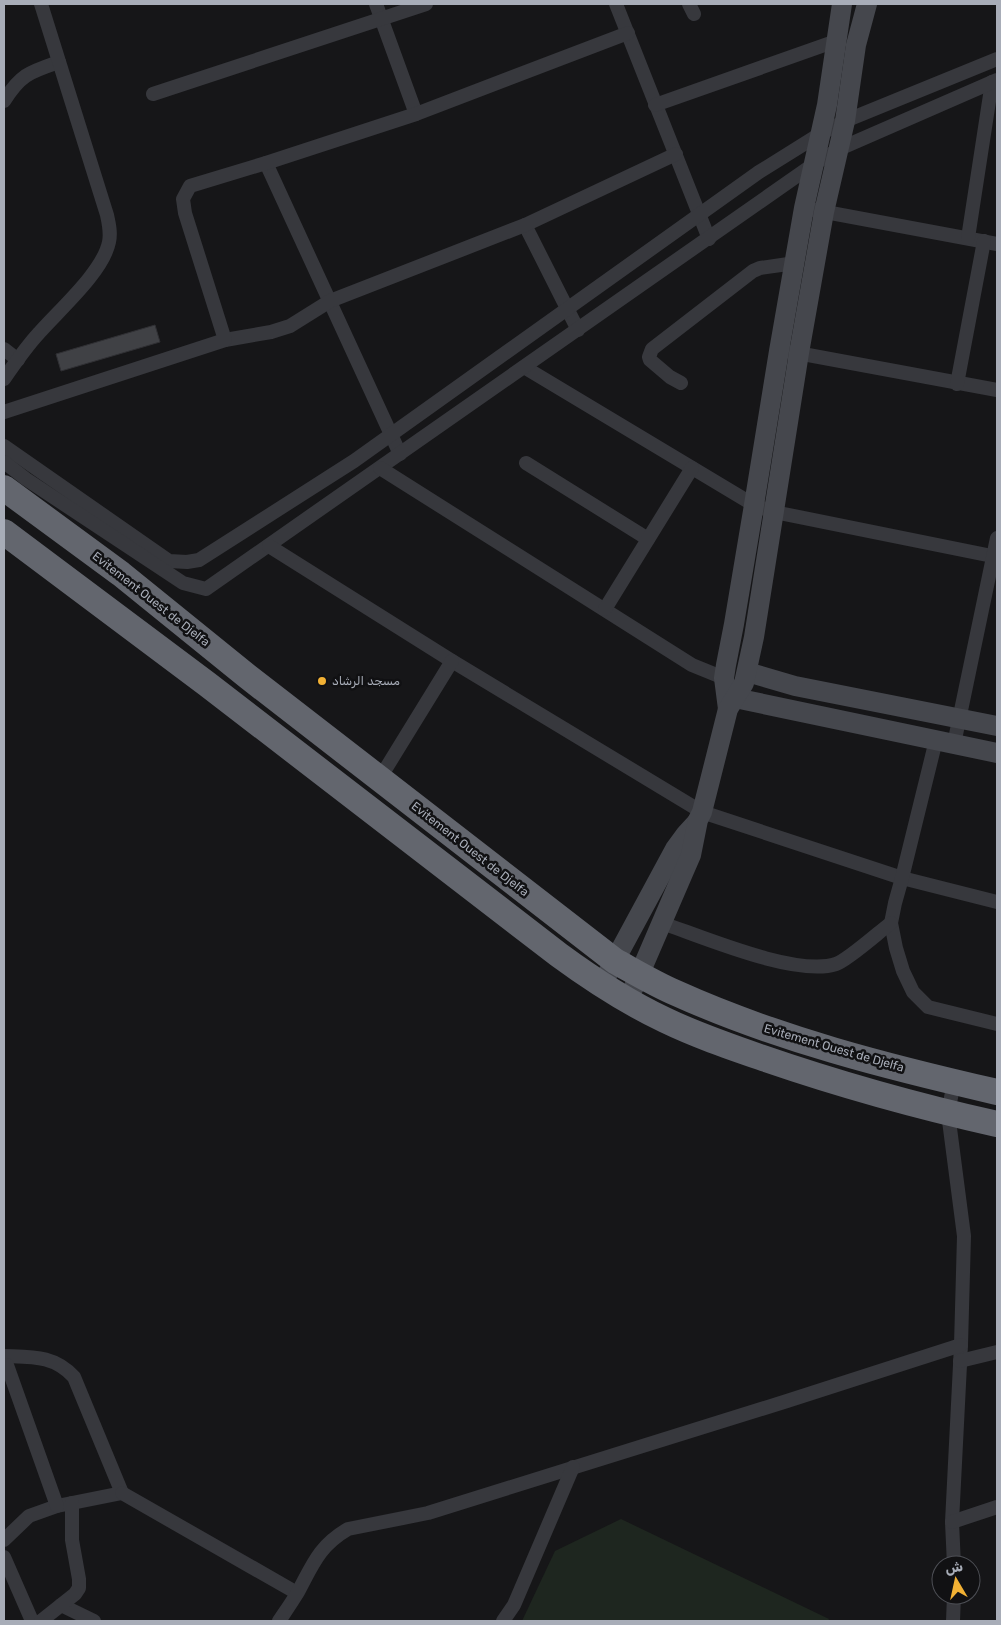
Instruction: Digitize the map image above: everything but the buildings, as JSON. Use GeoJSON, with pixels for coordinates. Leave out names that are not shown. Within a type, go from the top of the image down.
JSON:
{"type":"FeatureCollection","features":[{"type":"Feature","properties":{"kind":"highway","name":"Evitement Ouest de Djelfa"},"geometry":{"type":"LineString","coordinates":[[4,488],[121,574],[247,676],[615,961],[674,992],[764,1028],[828,1049],[997,1092]]}},
{"type":"Feature","properties":{"kind":"highway"},"geometry":{"type":"LineString","coordinates":[[4,532],[207,684],[559,955],[602,986],[627,1001],[667,1021],[726,1046],[808,1074],[948,1113],[997,1124]]}},
{"type":"Feature","properties":{"kind":"street"},"geometry":{"type":"LineString","coordinates":[[4,378],[38,334],[91,276],[103,258],[110,242],[110,228],[107,215],[41,4]]}},
{"type":"Feature","properties":{"kind":"street"},"geometry":{"type":"LineString","coordinates":[[376,4],[416,114]]}},
{"type":"Feature","properties":{"kind":"street"},"geometry":{"type":"LineString","coordinates":[[153,94],[426,4]]}},
{"type":"Feature","properties":{"kind":"street"},"geometry":{"type":"LineString","coordinates":[[616,4],[708,239]]}},
{"type":"Feature","properties":{"kind":"street"},"geometry":{"type":"LineString","coordinates":[[732,704],[724,678],[804,208],[827,104],[842,4]]}},
{"type":"Feature","properties":{"kind":"street"},"geometry":{"type":"LineString","coordinates":[[627,1001],[691,855],[700,816],[732,704],[744,683],[747,672],[824,212],[845,121],[856,45],[867,4]]}},
{"type":"Feature","properties":{"kind":"street"},"geometry":{"type":"LineString","coordinates":[[225,340],[185,213],[183,199],[190,186],[266,164],[416,114],[628,34]]}},
{"type":"Feature","properties":{"kind":"street"},"geometry":{"type":"LineString","coordinates":[[655,105],[836,41]]}},
{"type":"Feature","properties":{"kind":"street"},"geometry":{"type":"LineString","coordinates":[[4,446],[169,561],[187,562],[199,560],[391,435],[759,172],[820,134],[845,121],[997,60]]}},
{"type":"Feature","properties":{"kind":"street"},"geometry":{"type":"LineString","coordinates":[[4,101],[12,88],[22,78],[37,69],[59,62]]}},
{"type":"Feature","properties":{"kind":"street"},"geometry":{"type":"LineString","coordinates":[[4,462],[183,583],[206,589],[814,164],[839,149],[995,81]]}},
{"type":"Feature","properties":{"kind":"street"},"geometry":{"type":"LineString","coordinates":[[968,238],[995,81]]}},
{"type":"Feature","properties":{"kind":"street"},"geometry":{"type":"LineString","coordinates":[[4,412],[225,340],[271,332],[290,326],[330,301],[526,224],[676,154]]}},
{"type":"Feature","properties":{"kind":"street"},"geometry":{"type":"LineString","coordinates":[[266,164],[400,454]]}},
{"type":"Feature","properties":{"kind":"street"},"geometry":{"type":"LineString","coordinates":[[804,208],[990,242],[957,384]]}},
{"type":"Feature","properties":{"kind":"street"},"geometry":{"type":"LineString","coordinates":[[526,224],[578,330]]}},
{"type":"Feature","properties":{"kind":"street"},"geometry":{"type":"LineString","coordinates":[[681,383],[670,377],[650,360],[649,356],[652,349],[753,271],[760,268],[795,263]]}},
{"type":"Feature","properties":{"kind":"street"},"geometry":{"type":"LineString","coordinates":[[4,349],[18,360]]}},
{"type":"Feature","properties":{"kind":"street"},"geometry":{"type":"LineString","coordinates":[[779,351],[799,353],[997,390]]}},
{"type":"Feature","properties":{"kind":"street"},"geometry":{"type":"LineString","coordinates":[[524,367],[754,505],[774,512],[996,556]]}},
{"type":"Feature","properties":{"kind":"street"},"geometry":{"type":"LineString","coordinates":[[526,463],[648,539]]}},
{"type":"Feature","properties":{"kind":"street"},"geometry":{"type":"LineString","coordinates":[[380,468],[692,665],[724,678]]}},
{"type":"Feature","properties":{"kind":"street"},"geometry":{"type":"LineString","coordinates":[[605,609],[692,468]]}},
{"type":"Feature","properties":{"kind":"street"},"geometry":{"type":"LineString","coordinates":[[997,538],[996,556],[959,718],[945,742],[902,878],[891,923],[903,971],[913,992],[928,1007],[997,1024]]}},
{"type":"Feature","properties":{"kind":"street"},"geometry":{"type":"LineString","coordinates":[[269,546],[700,816],[902,878],[997,902]]}},
{"type":"Feature","properties":{"kind":"street"},"geometry":{"type":"LineString","coordinates":[[380,778],[452,661]]}},
{"type":"Feature","properties":{"kind":"street"},"geometry":{"type":"LineString","coordinates":[[747,672],[795,686],[997,726]]}},
{"type":"Feature","properties":{"kind":"street"},"geometry":{"type":"LineString","coordinates":[[732,704],[997,752]]}},
{"type":"Feature","properties":{"kind":"street"},"geometry":{"type":"LineString","coordinates":[[602,986],[675,849],[700,816]]}},
{"type":"Feature","properties":{"kind":"street"},"geometry":{"type":"LineString","coordinates":[[662,923],[756,956],[793,964],[822,967],[838,963],[891,923]]}},
{"type":"Feature","properties":{"kind":"street"},"geometry":{"type":"LineString","coordinates":[[954,1082],[948,1113],[964,1236],[961,1346],[952,1522],[954,1555]]}},
{"type":"Feature","properties":{"kind":"street"},"geometry":{"type":"LineString","coordinates":[[279,1621],[297,1593],[311,1565],[323,1548],[348,1529],[428,1513],[961,1346]]}},
{"type":"Feature","properties":{"kind":"street"},"geometry":{"type":"LineString","coordinates":[[960,1360],[997,1352]]}},
{"type":"Feature","properties":{"kind":"street"},"geometry":{"type":"LineString","coordinates":[[58,1506],[5,1361],[50,1360],[64,1367],[74,1377],[122,1493],[297,1593]]}},
{"type":"Feature","properties":{"kind":"street"},"geometry":{"type":"LineString","coordinates":[[503,1621],[514,1605],[573,1467]]}},
{"type":"Feature","properties":{"kind":"street"},"geometry":{"type":"LineString","coordinates":[[4,1540],[29,1516],[58,1506],[122,1493]]}},
{"type":"Feature","properties":{"kind":"street"},"geometry":{"type":"LineString","coordinates":[[41,1621],[75,1594],[79,1588],[80,1579],[72,1540],[72,1503]]}},
{"type":"Feature","properties":{"kind":"street"},"geometry":{"type":"LineString","coordinates":[[952,1522],[997,1507]]}},
{"type":"Feature","properties":{"kind":"street"},"geometry":{"type":"LineString","coordinates":[[4,1557],[8,1580],[32,1621]]}},
{"type":"Feature","properties":{"kind":"street"},"geometry":{"type":"LineString","coordinates":[[61,1605],[94,1621]]}},
{"type":"Feature","properties":{"kind":"street"},"geometry":{"type":"LineString","coordinates":[[953,1621],[954,1605]]}},
{"type":"Feature","properties":{"kind":"shaded area"},"geometry":{"type":"Polygon","coordinates":[[[621,1519],[829,1619],[828,1621],[522,1621],[555,1551],[621,1519]]]}},
{"type":"Feature","properties":{"kind":"place","name":"مسجد الرشاد"},"geometry":{"type":"Point","coordinates":[322,681]}}]}
